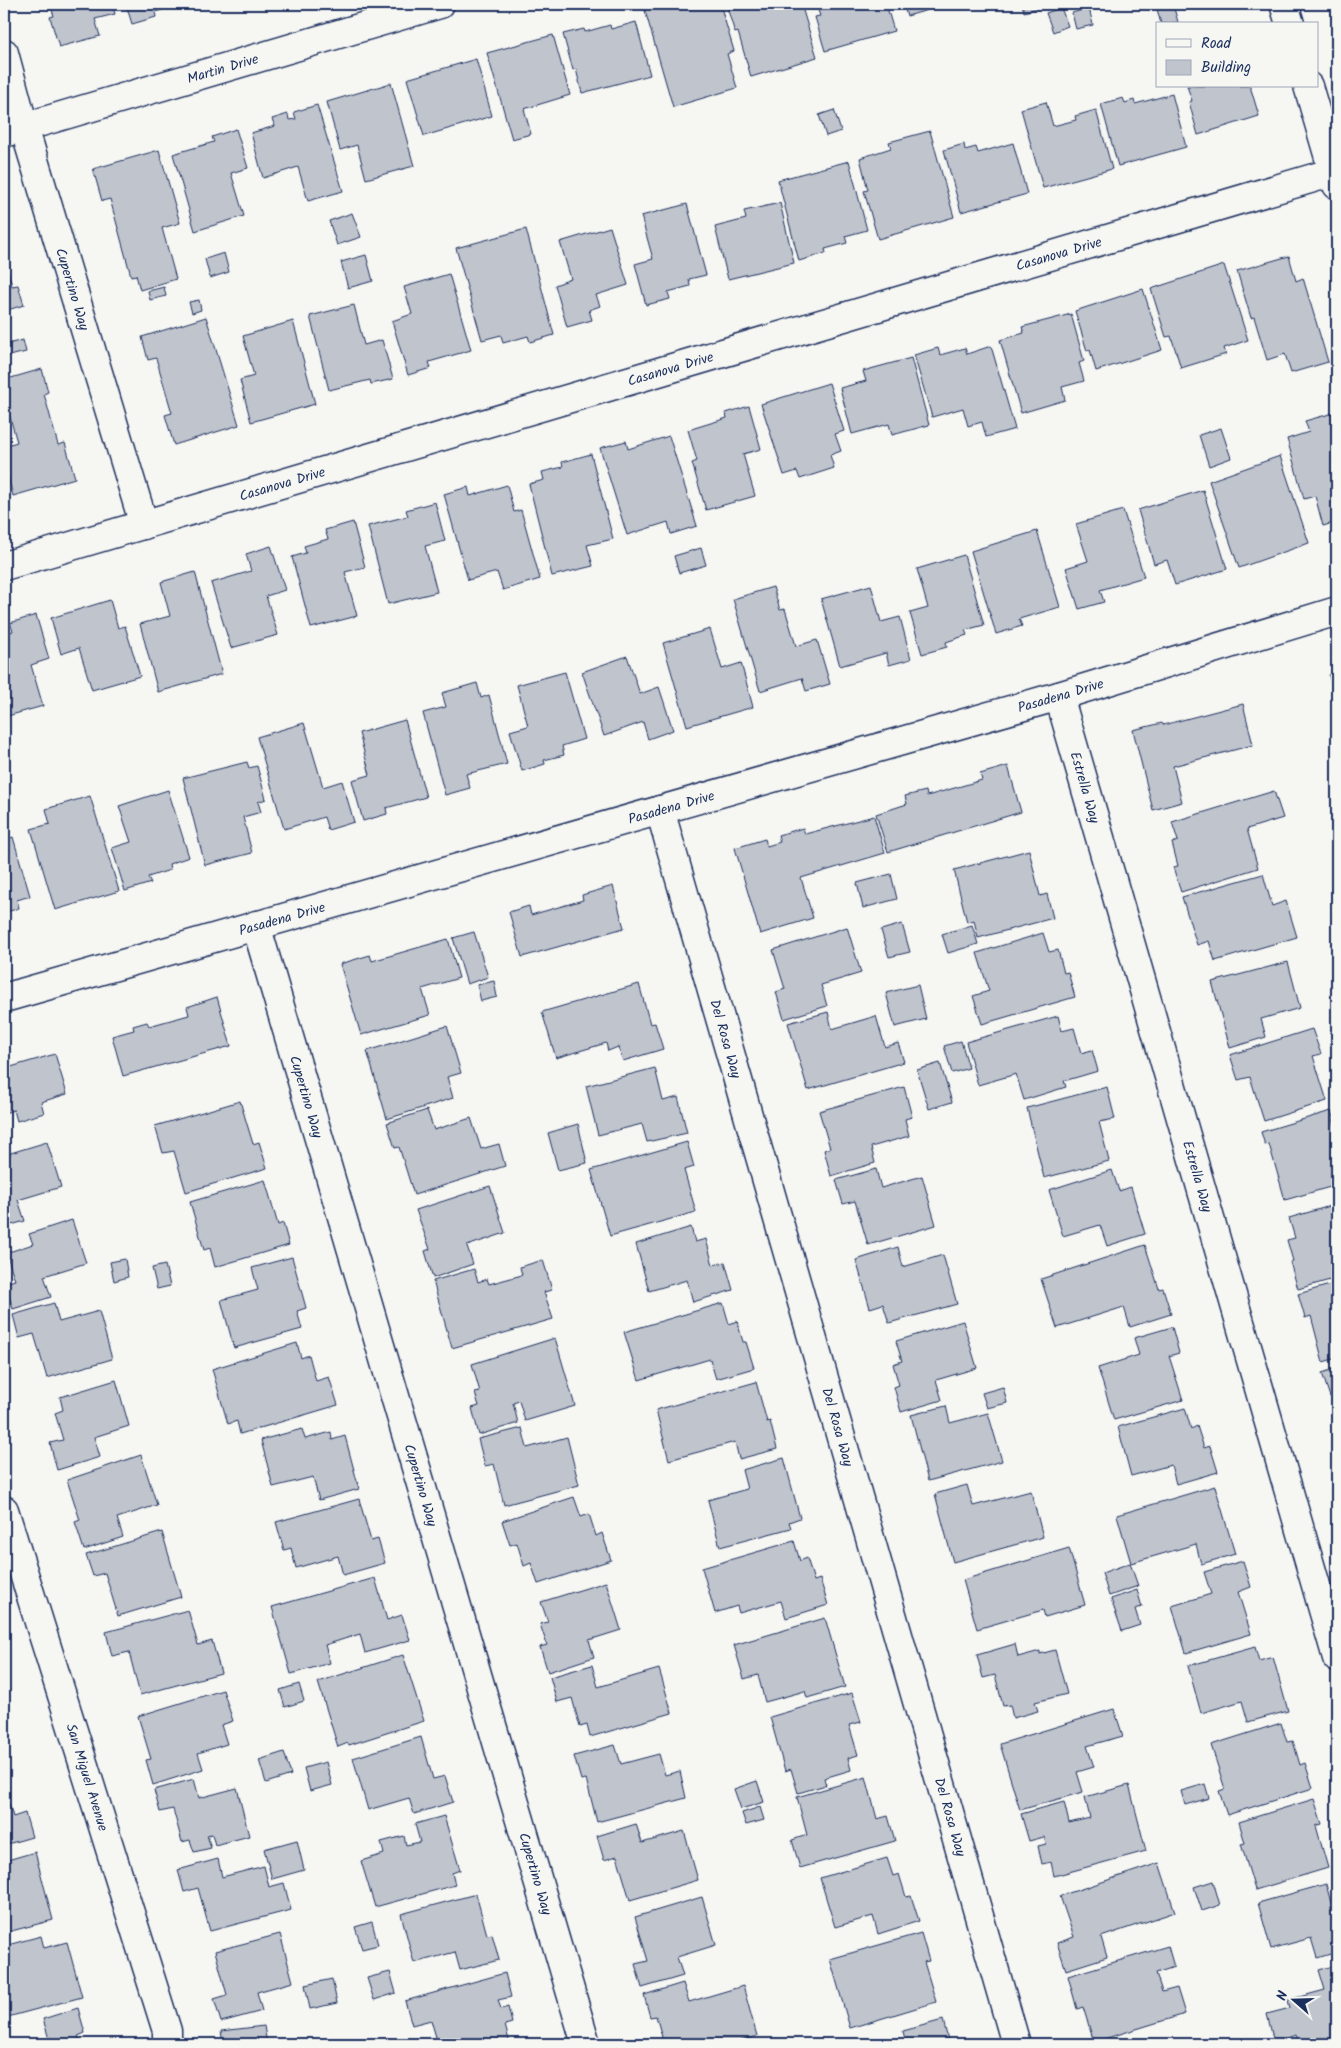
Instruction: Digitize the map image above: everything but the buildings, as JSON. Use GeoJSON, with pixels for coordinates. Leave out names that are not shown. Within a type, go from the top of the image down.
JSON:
{"type":"FeatureCollection","features":[{"type":"Feature","properties":{"kind":"street","name":"Martin Drive"},"geometry":{"type":"LineString","coordinates":[[14,130],[440,4]]}},
{"type":"Feature","properties":{"kind":"street"},"geometry":{"type":"LineString","coordinates":[[1284,4],[1289,22]]}},
{"type":"Feature","properties":{"kind":"street","name":"Cupertino Way"},"geometry":{"type":"LineString","coordinates":[[4,53],[14,130],[144,525]]}},
{"type":"Feature","properties":{"kind":"street"},"geometry":{"type":"LineString","coordinates":[[1309,88],[1336,176]]}},
{"type":"Feature","properties":{"kind":"street","name":"Casanova Drive"},"geometry":{"type":"LineString","coordinates":[[4,566],[1336,176]]}},
{"type":"Feature","properties":{"kind":"street","name":"Pasadena Drive"},"geometry":{"type":"LineString","coordinates":[[4,998],[1059,696],[1337,611]]}},
{"type":"Feature","properties":{"kind":"street","name":"Estrella Way"},"geometry":{"type":"LineString","coordinates":[[1059,696],[1337,1658]]}},
{"type":"Feature","properties":{"kind":"street","name":"Del Rosa Way"},"geometry":{"type":"LineString","coordinates":[[660,810],[1016,2044]]}},
{"type":"Feature","properties":{"kind":"street","name":"Cupertino Way"},"geometry":{"type":"LineString","coordinates":[[256,925],[586,2044]]}},
{"type":"Feature","properties":{"kind":"street","name":"San Miguel Avenue"},"geometry":{"type":"LineString","coordinates":[[4,1510],[167,2031],[167,2044]]}}]}
